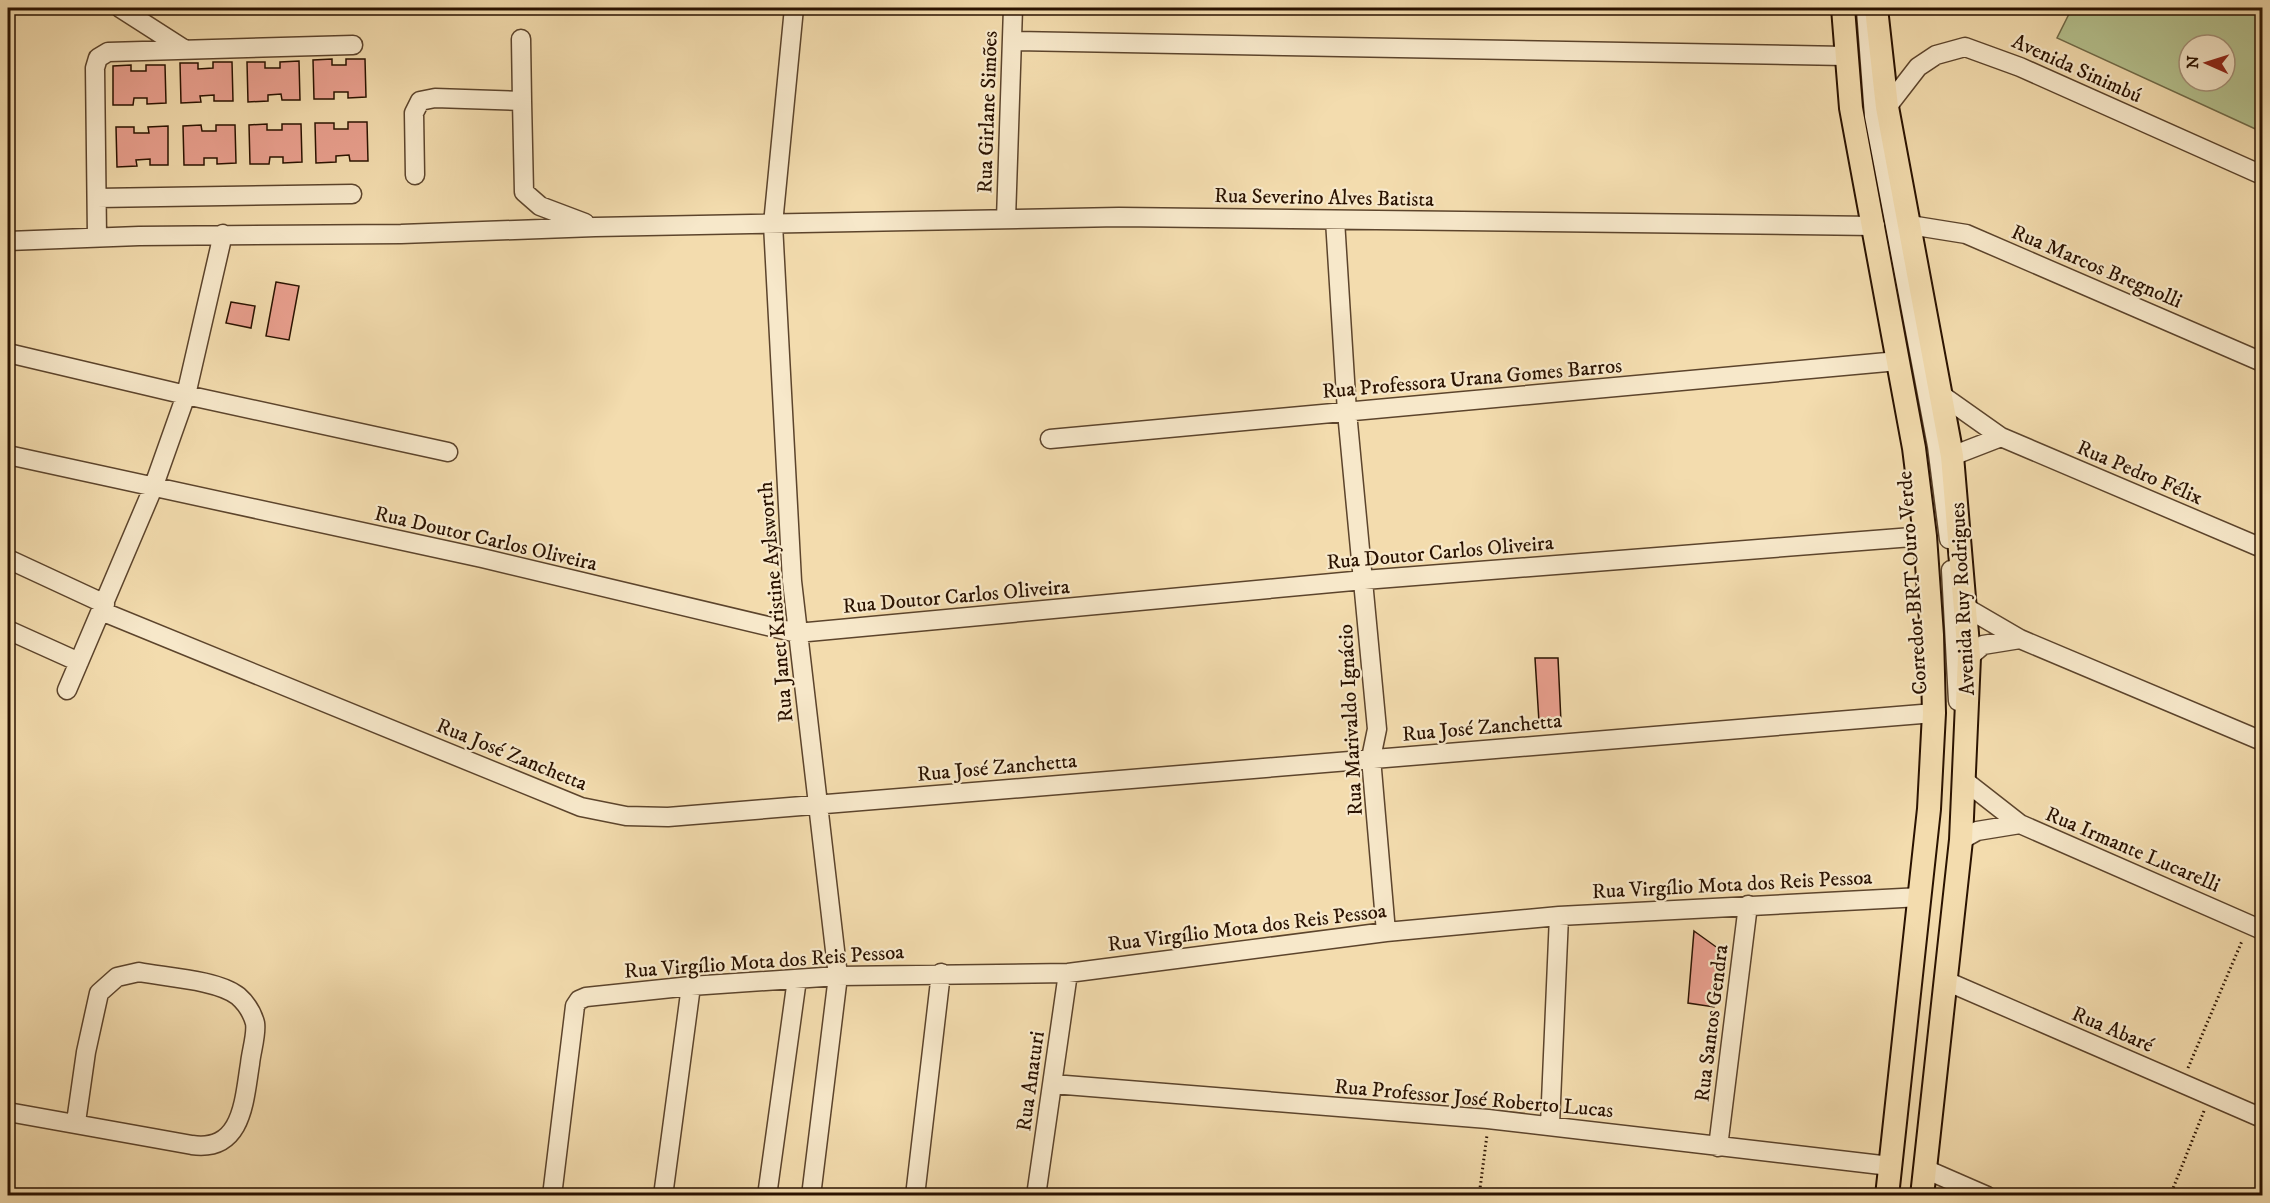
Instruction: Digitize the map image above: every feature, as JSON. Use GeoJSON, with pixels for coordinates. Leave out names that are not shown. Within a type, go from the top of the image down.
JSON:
{"type":"FeatureCollection","features":[{"type":"Feature","properties":{"kind":"main road","name":"Avenida Ruy Rodrigues"},"geometry":{"type":"LineString","coordinates":[[1843,8],[1845,56],[1851,108],[1943,396],[1952,456],[1969,657],[1961,840],[1938,894],[1890,1166],[1887,1196]]}},
{"type":"Feature","properties":{"kind":"main road","name":"Avenida Ruy Rodrigues"},"geometry":{"type":"LineString","coordinates":[[1876,8],[1887,107],[1890,226],[1898,361],[1914,447],[1925,536],[1934,713],[1938,894],[1946,981],[1922,1196]]}},
{"type":"Feature","properties":{"kind":"street"},"geometry":{"type":"LineString","coordinates":[[120,8],[184,49]]}},
{"type":"Feature","properties":{"kind":"street","name":"Rua Janet Kristine Aylsworth"},"geometry":{"type":"LineString","coordinates":[[794,8],[773,224],[797,633],[838,976],[811,1196]]}},
{"type":"Feature","properties":{"kind":"street","name":"Rua Girlane Simões"},"geometry":{"type":"LineString","coordinates":[[1006,219],[1013,8]]}},
{"type":"Feature","properties":{"kind":"street","name":"Corredor BRT Ouro Verde"},"geometry":{"type":"LineString","coordinates":[[1853,8],[1860,108],[1890,226]]}},
{"type":"Feature","properties":{"kind":"street","name":"Corredor BRT Ouro Verde"},"geometry":{"type":"LineString","coordinates":[[1866,8],[1874,116],[1924,448],[1935,537],[1942,624],[1944,715],[1937,840],[1938,894],[1912,1196]]}},
{"type":"Feature","properties":{"kind":"street"},"geometry":{"type":"LineString","coordinates":[[521,39],[524,192],[540,206],[595,227]]}},
{"type":"Feature","properties":{"kind":"street"},"geometry":{"type":"LineString","coordinates":[[1012,41],[1845,56]]}},
{"type":"Feature","properties":{"kind":"street"},"geometry":{"type":"LineString","coordinates":[[98,237],[94,68],[98,58],[108,52],[352,45]]}},
{"type":"Feature","properties":{"kind":"street","name":"Avenida Sinimbú"},"geometry":{"type":"LineString","coordinates":[[1887,107],[1918,67],[1936,55],[1965,48],[2020,67],[2262,175]]}},
{"type":"Feature","properties":{"kind":"street"},"geometry":{"type":"LineString","coordinates":[[415,175],[414,113],[420,101],[435,98],[522,101]]}},
{"type":"Feature","properties":{"kind":"street"},"geometry":{"type":"LineString","coordinates":[[97,198],[352,194]]}},
{"type":"Feature","properties":{"kind":"street","name":"Rua Severino Alves Batista"},"geometry":{"type":"LineString","coordinates":[[8,242],[224,234],[401,234],[595,227],[1119,217],[1890,226]]}},
{"type":"Feature","properties":{"kind":"street","name":"Rua Marivaldo Ignácio"},"geometry":{"type":"LineString","coordinates":[[1335,220],[1347,412],[1377,729],[1371,759],[1386,932]]}},
{"type":"Feature","properties":{"kind":"street","name":"Rua Marcos Bregnolli"},"geometry":{"type":"LineString","coordinates":[[1890,226],[1966,234],[2262,362]]}},
{"type":"Feature","properties":{"kind":"street"},"geometry":{"type":"LineString","coordinates":[[67,690],[153,488],[186,395],[224,234]]}},
{"type":"Feature","properties":{"kind":"street"},"geometry":{"type":"LineString","coordinates":[[8,353],[186,395],[448,452]]}},
{"type":"Feature","properties":{"kind":"street","name":"Rua Professora Urana Gomes Barros"},"geometry":{"type":"LineString","coordinates":[[1050,440],[1898,361]]}},
{"type":"Feature","properties":{"kind":"street","name":"Rua Pedro Félix"},"geometry":{"type":"LineString","coordinates":[[1943,396],[2001,437],[2262,548]]}},
{"type":"Feature","properties":{"kind":"street"},"geometry":{"type":"LineString","coordinates":[[1952,456],[2001,437]]}},
{"type":"Feature","properties":{"kind":"street","name":"Rua Doutor Carlos Oliveira"},"geometry":{"type":"LineString","coordinates":[[8,455],[482,558],[797,633],[1364,580],[1925,536]]}},
{"type":"Feature","properties":{"kind":"street","name":"Rua José Zanchetta"},"geometry":{"type":"LineString","coordinates":[[8,560],[103,607],[581,807],[626,816],[668,817],[1934,713]]}},
{"type":"Feature","properties":{"kind":"street"},"geometry":{"type":"LineString","coordinates":[[1965,607],[2020,639],[2262,741]]}},
{"type":"Feature","properties":{"kind":"street"},"geometry":{"type":"LineString","coordinates":[[8,630],[79,662]]}},
{"type":"Feature","properties":{"kind":"street"},"geometry":{"type":"LineString","coordinates":[[1969,657],[1983,645],[2020,639]]}},
{"type":"Feature","properties":{"kind":"street","name":"Rua Irmante Lucarelli"},"geometry":{"type":"LineString","coordinates":[[1965,781],[2020,824],[2256,927]]}},
{"type":"Feature","properties":{"kind":"street","name":"Rua Irmante Lucarelli"},"geometry":{"type":"LineString","coordinates":[[1961,840],[1977,831],[2020,824]]}},
{"type":"Feature","properties":{"kind":"street","name":"Corredor BRT Ouro Verde"},"geometry":{"type":"LineString","coordinates":[[1898,1196],[1938,894]]}},
{"type":"Feature","properties":{"kind":"street","name":"Rua Virgílio Mota dos Reis Pessoa"},"geometry":{"type":"LineString","coordinates":[[552,1196],[575,1005],[579,1000],[691,986],[838,976],[1068,973],[1386,932],[1559,916],[1938,894]]}},
{"type":"Feature","properties":{"kind":"street","name":"Rua Santos Gendra"},"geometry":{"type":"LineString","coordinates":[[1718,1147],[1748,905]]}},
{"type":"Feature","properties":{"kind":"street"},"geometry":{"type":"LineString","coordinates":[[1550,1125],[1559,916]]}},
{"type":"Feature","properties":{"kind":"street"},"geometry":{"type":"LineString","coordinates":[[8,1112],[76,1122],[202,1146],[229,1136],[242,1111],[256,1024],[248,1006],[236,994],[219,987],[139,972],[128,973],[108,982],[99,993],[86,1052],[76,1122]]}},
{"type":"Feature","properties":{"kind":"street"},"geometry":{"type":"LineString","coordinates":[[915,1196],[940,973]]}},
{"type":"Feature","properties":{"kind":"street","name":"Rua Anaturi"},"geometry":{"type":"LineString","coordinates":[[1036,1196],[1068,973]]}},
{"type":"Feature","properties":{"kind":"street"},"geometry":{"type":"LineString","coordinates":[[767,1196],[796,979]]}},
{"type":"Feature","properties":{"kind":"street","name":"Rua Abaré"},"geometry":{"type":"LineString","coordinates":[[1946,981],[2262,1118]]}},
{"type":"Feature","properties":{"kind":"street"},"geometry":{"type":"LineString","coordinates":[[663,1196],[691,986]]}},
{"type":"Feature","properties":{"kind":"street","name":"Rua Professor José Roberto Lucas"},"geometry":{"type":"LineString","coordinates":[[1053,1084],[1550,1125],[1890,1166]]}},
{"type":"Feature","properties":{"kind":"street"},"geometry":{"type":"LineString","coordinates":[[1925,1169],[1987,1196]]}},
{"type":"Feature","properties":{"kind":"path"},"geometry":{"type":"LineString","coordinates":[[2181,1083],[2256,927]]}},
{"type":"Feature","properties":{"kind":"path"},"geometry":{"type":"LineString","coordinates":[[2170,1196],[2211,1096]]}},
{"type":"Feature","properties":{"kind":"path"},"geometry":{"type":"LineString","coordinates":[[1479,1196],[1488,1119]]}},
{"type":"Feature","properties":{"kind":"green space"},"geometry":{"type":"Polygon","coordinates":[[[2072,8],[2262,8],[2262,132],[2057,38],[2072,8]]]}},
{"type":"Feature","properties":{"kind":"building"},"geometry":{"type":"Polygon","coordinates":[[[332,59],[332,65],[346,65],[346,59],[365,59],[366,97],[348,98],[348,92],[334,92],[334,99],[314,99],[313,60],[332,59]]]}},
{"type":"Feature","properties":{"kind":"building"},"geometry":{"type":"Polygon","coordinates":[[[299,61],[300,100],[282,100],[281,94],[268,95],[268,101],[248,102],[247,62],[265,62],[265,68],[280,68],[280,62],[299,61]]]}},
{"type":"Feature","properties":{"kind":"building"},"geometry":{"type":"Polygon","coordinates":[[[213,62],[232,62],[233,101],[214,101],[214,95],[200,96],[201,102],[181,103],[180,63],[198,63],[198,69],[213,68],[213,62]]]}},
{"type":"Feature","properties":{"kind":"building"},"geometry":{"type":"Polygon","coordinates":[[[131,65],[131,71],[146,71],[146,65],[165,65],[166,103],[147,104],[147,98],[134,98],[133,105],[113,105],[113,66],[131,65]]]}},
{"type":"Feature","properties":{"kind":"building"},"geometry":{"type":"Polygon","coordinates":[[[348,122],[367,122],[368,161],[350,161],[349,155],[336,156],[336,162],[316,163],[315,123],[334,123],[334,129],[348,129],[348,122]]]}},
{"type":"Feature","properties":{"kind":"building"},"geometry":{"type":"Polygon","coordinates":[[[267,124],[267,130],[282,130],[282,124],[301,124],[302,162],[283,163],[283,157],[270,157],[269,164],[250,164],[249,125],[267,124]]]}},
{"type":"Feature","properties":{"kind":"building"},"geometry":{"type":"Polygon","coordinates":[[[201,125],[202,131],[216,131],[216,125],[235,125],[236,163],[217,164],[217,158],[204,158],[204,165],[184,165],[183,126],[201,125]]]}},
{"type":"Feature","properties":{"kind":"building"},"geometry":{"type":"Polygon","coordinates":[[[168,126],[168,165],[150,165],[150,159],[136,160],[137,166],[117,167],[116,127],[134,127],[134,133],[149,133],[148,127],[168,126]]]}},
{"type":"Feature","properties":{"kind":"building"},"geometry":{"type":"Polygon","coordinates":[[[276,282],[299,286],[289,340],[266,336],[276,282]]]}},
{"type":"Feature","properties":{"kind":"building"},"geometry":{"type":"Polygon","coordinates":[[[231,302],[255,306],[251,328],[226,323],[231,302]]]}},
{"type":"Feature","properties":{"kind":"building"},"geometry":{"type":"Polygon","coordinates":[[[1535,658],[1558,658],[1561,722],[1539,722],[1535,658]]]}},
{"type":"Feature","properties":{"kind":"building"},"geometry":{"type":"Polygon","coordinates":[[[1694,931],[1719,949],[1714,1007],[1688,1003],[1694,931]]]}}]}
